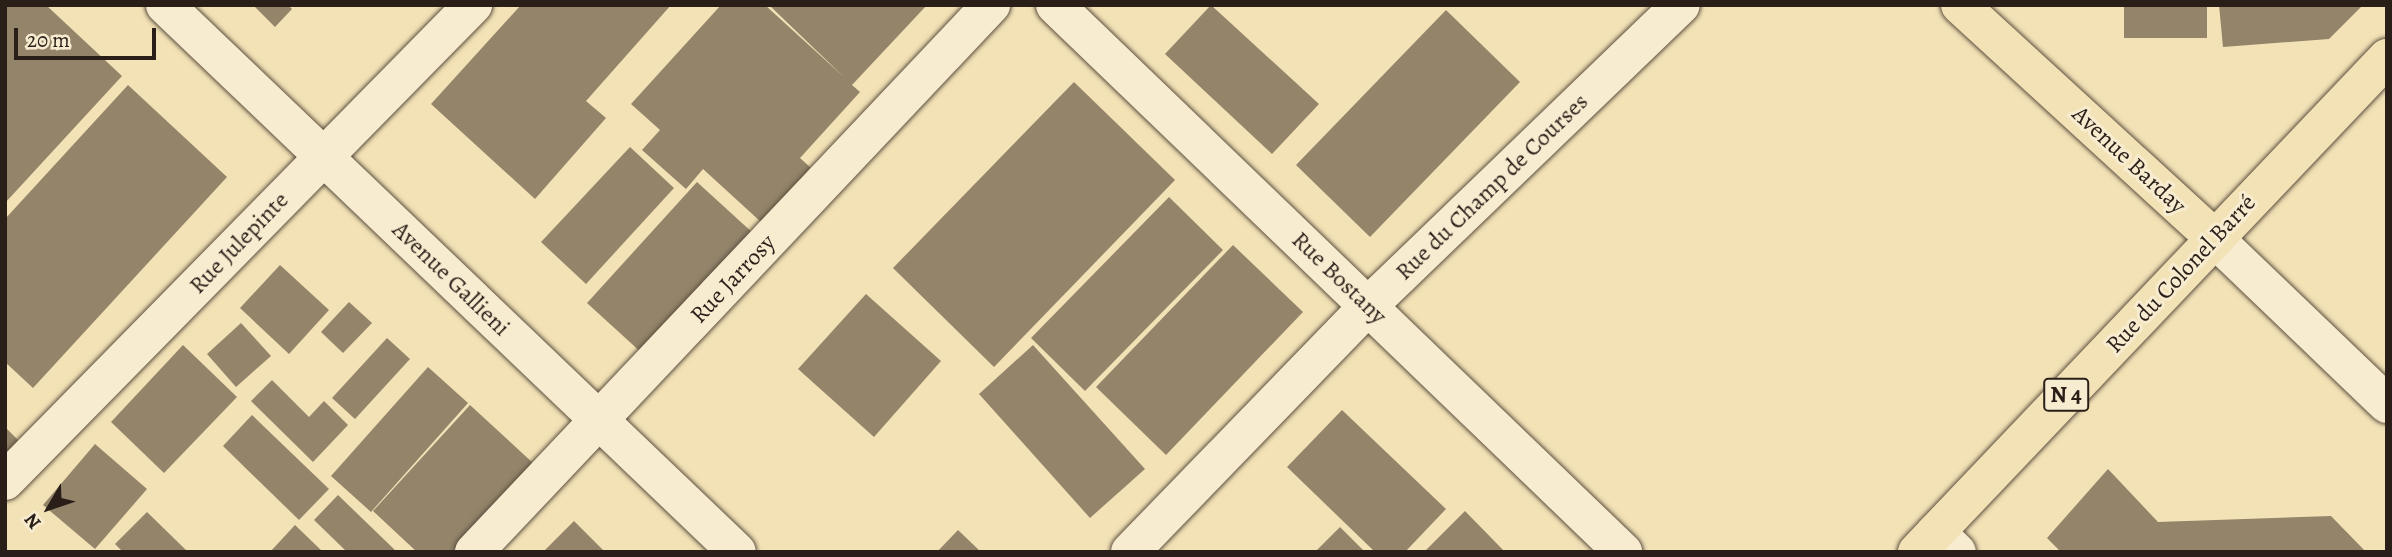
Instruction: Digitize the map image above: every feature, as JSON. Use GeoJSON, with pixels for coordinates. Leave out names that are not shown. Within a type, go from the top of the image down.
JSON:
{"type":"FeatureCollection","features":[{"type":"Feature","properties":{"kind":"main road","name":"Avenue Barday"},"geometry":{"type":"LineString","coordinates":[[1960,5],[2214,238]]}},
{"type":"Feature","properties":{"kind":"main road","name":"Rue du Colonel Barré"},"geometry":{"type":"LineString","coordinates":[[1937,545],[2214,238],[2387,58]]}},
{"type":"Feature","properties":{"kind":"street","name":"Avenue Gallieni"},"geometry":{"type":"LineString","coordinates":[[165,5],[737,552]]}},
{"type":"Feature","properties":{"kind":"street","name":"Rue Julepinte"},"geometry":{"type":"LineString","coordinates":[[5,481],[473,5]]}},
{"type":"Feature","properties":{"kind":"street","name":"Rue Jarrosy"},"geometry":{"type":"LineString","coordinates":[[474,552],[991,5]]}},
{"type":"Feature","properties":{"kind":"street","name":"Rue Bostany"},"geometry":{"type":"LineString","coordinates":[[1055,5],[1623,552]]}},
{"type":"Feature","properties":{"kind":"street","name":"Rue du Champ de Courses"},"geometry":{"type":"LineString","coordinates":[[1130,552],[1368,306],[1681,5]]}},
{"type":"Feature","properties":{"kind":"street","name":"Avenue Barday"},"geometry":{"type":"LineString","coordinates":[[2214,238],[2387,404]]}},
{"type":"Feature","properties":{"kind":"building"},"geometry":{"type":"Polygon","coordinates":[[[5,5],[46,5],[122,76],[5,203],[5,5]]]}},
{"type":"Feature","properties":{"kind":"building"},"geometry":{"type":"Polygon","coordinates":[[[253,5],[288,5],[292,9],[275,27],[253,5]]]}},
{"type":"Feature","properties":{"kind":"building"},"geometry":{"type":"Polygon","coordinates":[[[521,5],[671,5],[586,101],[606,118],[535,199],[431,104],[521,5]]]}},
{"type":"Feature","properties":{"kind":"building"},"geometry":{"type":"Polygon","coordinates":[[[721,5],[765,5],[845,78],[769,5],[927,5],[852,85],[860,92],[800,158],[811,168],[761,222],[703,169],[686,189],[642,150],[660,130],[631,104],[721,5]]]}},
{"type":"Feature","properties":{"kind":"building"},"geometry":{"type":"Polygon","coordinates":[[[1211,5],[1319,104],[1272,154],[1165,54],[1211,5]]]}},
{"type":"Feature","properties":{"kind":"building"},"geometry":{"type":"Polygon","coordinates":[[[2124,5],[2207,5],[2207,38],[2124,38],[2124,5]]]}},
{"type":"Feature","properties":{"kind":"building"},"geometry":{"type":"Polygon","coordinates":[[[2219,5],[2363,5],[2329,39],[2223,47],[2219,5]]]}},
{"type":"Feature","properties":{"kind":"building"},"geometry":{"type":"Polygon","coordinates":[[[1446,10],[1520,82],[1370,237],[1296,165],[1446,10]]]}},
{"type":"Feature","properties":{"kind":"building"},"geometry":{"type":"Polygon","coordinates":[[[1074,82],[1175,180],[994,367],[893,268],[1074,82]]]}},
{"type":"Feature","properties":{"kind":"building"},"geometry":{"type":"Polygon","coordinates":[[[128,85],[227,177],[33,388],[5,362],[5,219],[128,85]]]}},
{"type":"Feature","properties":{"kind":"building"},"geometry":{"type":"Polygon","coordinates":[[[630,147],[674,188],[586,284],[541,242],[630,147]]]}},
{"type":"Feature","properties":{"kind":"building"},"geometry":{"type":"Polygon","coordinates":[[[697,182],[754,234],[644,355],[587,303],[697,182]]]}},
{"type":"Feature","properties":{"kind":"building"},"geometry":{"type":"Polygon","coordinates":[[[1169,197],[1223,250],[1085,391],[1031,338],[1169,197]]]}},
{"type":"Feature","properties":{"kind":"building"},"geometry":{"type":"Polygon","coordinates":[[[1233,245],[1303,312],[1166,455],[1096,387],[1233,245]]]}},
{"type":"Feature","properties":{"kind":"building"},"geometry":{"type":"Polygon","coordinates":[[[280,265],[329,310],[289,354],[240,308],[280,265]]]}},
{"type":"Feature","properties":{"kind":"building"},"geometry":{"type":"Polygon","coordinates":[[[866,294],[941,361],[874,437],[798,369],[866,294]]]}},
{"type":"Feature","properties":{"kind":"building"},"geometry":{"type":"Polygon","coordinates":[[[349,302],[372,323],[343,353],[321,332],[349,302]]]}},
{"type":"Feature","properties":{"kind":"building"},"geometry":{"type":"Polygon","coordinates":[[[241,323],[271,356],[236,387],[207,354],[241,323]]]}},
{"type":"Feature","properties":{"kind":"building"},"geometry":{"type":"Polygon","coordinates":[[[387,338],[410,359],[355,419],[332,398],[387,338]]]}},
{"type":"Feature","properties":{"kind":"building"},"geometry":{"type":"Polygon","coordinates":[[[183,345],[237,397],[164,473],[111,422],[183,345]]]}},
{"type":"Feature","properties":{"kind":"building"},"geometry":{"type":"Polygon","coordinates":[[[1033,345],[1145,469],[1090,518],[979,394],[1033,345]]]}},
{"type":"Feature","properties":{"kind":"building"},"geometry":{"type":"Polygon","coordinates":[[[428,367],[468,403],[371,512],[331,476],[428,367]]]}},
{"type":"Feature","properties":{"kind":"building"},"geometry":{"type":"Polygon","coordinates":[[[272,380],[309,417],[324,401],[348,425],[313,462],[251,401],[272,380]]]}},
{"type":"Feature","properties":{"kind":"building"},"geometry":{"type":"Polygon","coordinates":[[[470,405],[533,463],[452,552],[417,552],[373,511],[470,405]]]}},
{"type":"Feature","properties":{"kind":"building"},"geometry":{"type":"Polygon","coordinates":[[[1342,410],[1446,509],[1405,552],[1375,552],[1287,467],[1342,410]]]}},
{"type":"Feature","properties":{"kind":"building"},"geometry":{"type":"Polygon","coordinates":[[[252,415],[329,489],[299,520],[223,446],[252,415]]]}},
{"type":"Feature","properties":{"kind":"building"},"geometry":{"type":"Polygon","coordinates":[[[5,427],[19,441],[5,454],[5,427]]]}},
{"type":"Feature","properties":{"kind":"building"},"geometry":{"type":"Polygon","coordinates":[[[95,444],[147,489],[95,549],[43,505],[95,444]]]}},
{"type":"Feature","properties":{"kind":"building"},"geometry":{"type":"Polygon","coordinates":[[[2108,469],[2158,522],[2331,516],[2366,552],[2061,552],[2047,538],[2108,469]]]}},
{"type":"Feature","properties":{"kind":"building"},"geometry":{"type":"Polygon","coordinates":[[[338,495],[397,552],[347,552],[314,520],[338,495]]]}},
{"type":"Feature","properties":{"kind":"building"},"geometry":{"type":"Polygon","coordinates":[[[1465,511],[1505,552],[1424,552],[1465,511]]]}},
{"type":"Feature","properties":{"kind":"building"},"geometry":{"type":"Polygon","coordinates":[[[147,512],[188,552],[123,552],[115,544],[147,512]]]}},
{"type":"Feature","properties":{"kind":"building"},"geometry":{"type":"Polygon","coordinates":[[[574,521],[605,552],[543,552],[574,521]]]}},
{"type":"Feature","properties":{"kind":"building"},"geometry":{"type":"Polygon","coordinates":[[[295,525],[323,552],[270,552],[295,525]]]}},
{"type":"Feature","properties":{"kind":"building"},"geometry":{"type":"Polygon","coordinates":[[[1340,527],[1365,552],[1315,552],[1340,527]]]}},
{"type":"Feature","properties":{"kind":"building"},"geometry":{"type":"Polygon","coordinates":[[[958,530],[981,552],[937,552],[958,530]]]}}]}
